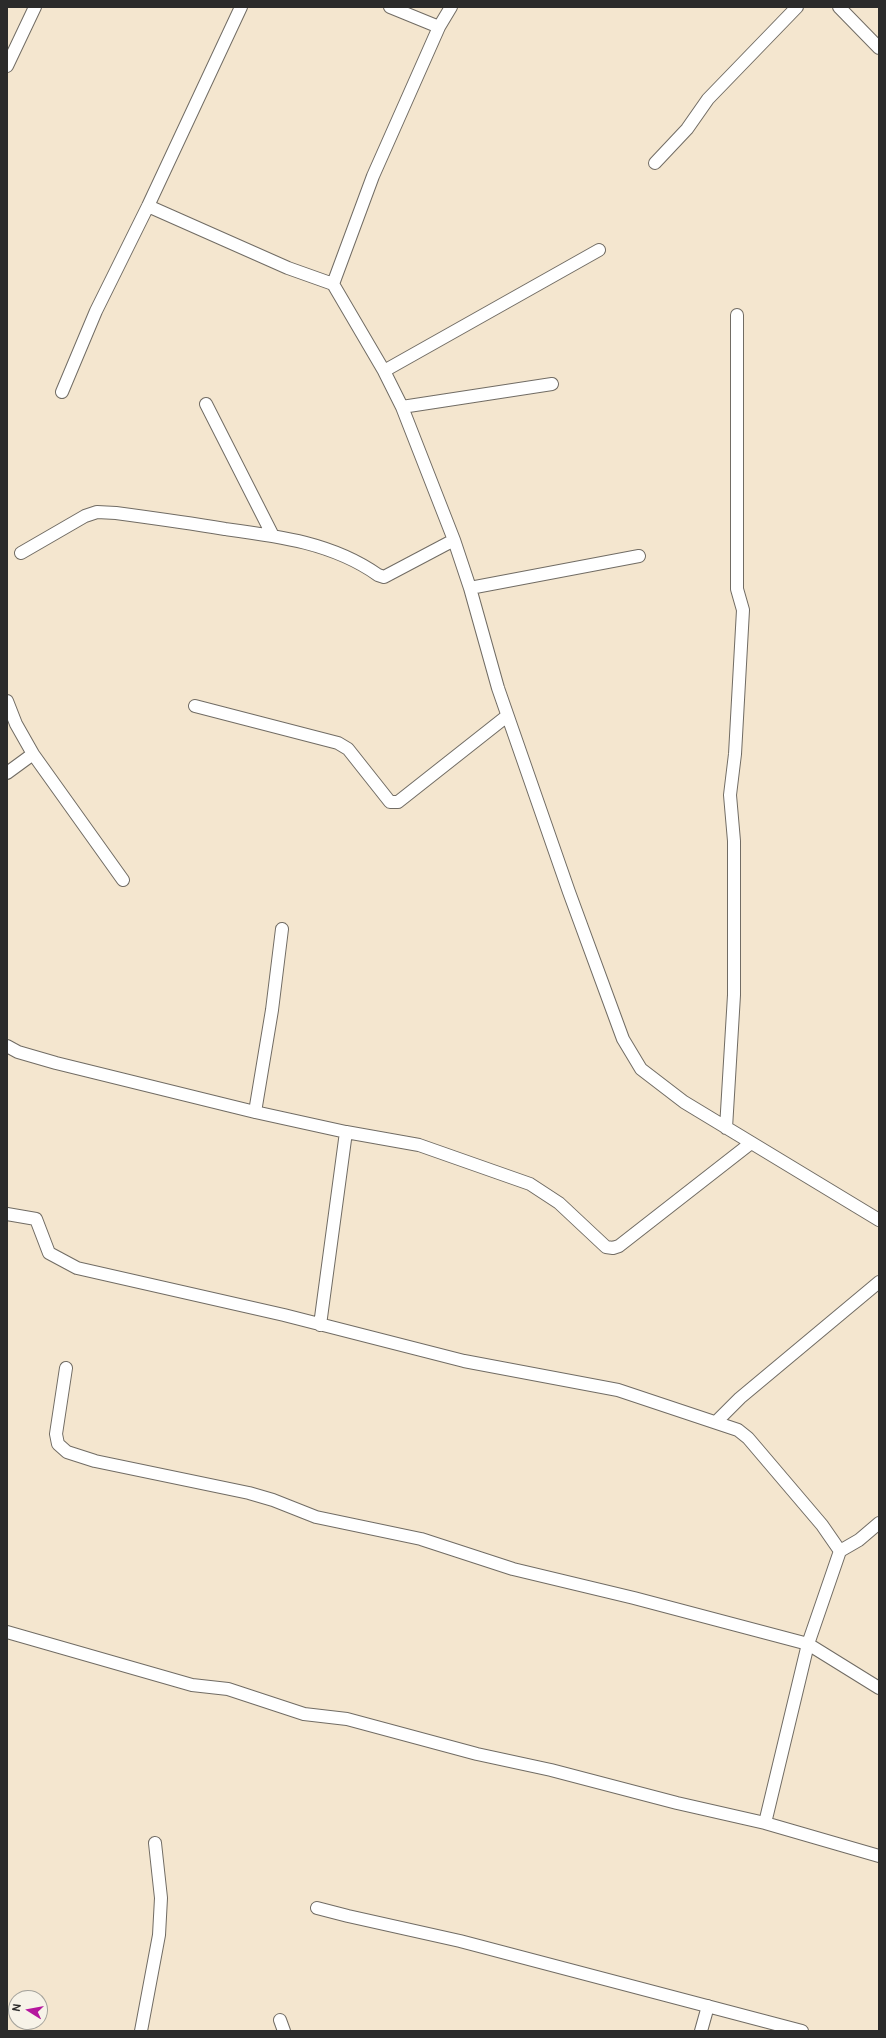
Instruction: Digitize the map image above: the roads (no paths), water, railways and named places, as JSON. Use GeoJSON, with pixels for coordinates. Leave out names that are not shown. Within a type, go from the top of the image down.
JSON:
{"type":"FeatureCollection","features":[{"type":"Feature","properties":{"kind":"street"},"geometry":{"type":"LineString","coordinates":[[7,66],[35,7]]}},
{"type":"Feature","properties":{"kind":"street"},"geometry":{"type":"LineString","coordinates":[[62,392],[96,311],[148,206],[241,7]]}},
{"type":"Feature","properties":{"kind":"street"},"geometry":{"type":"LineString","coordinates":[[390,7],[439,27]]}},
{"type":"Feature","properties":{"kind":"street"},"geometry":{"type":"LineString","coordinates":[[332,284],[373,176],[439,27],[451,7]]}},
{"type":"Feature","properties":{"kind":"street"},"geometry":{"type":"LineString","coordinates":[[839,7],[879,48]]}},
{"type":"Feature","properties":{"kind":"street"},"geometry":{"type":"LineString","coordinates":[[655,163],[687,129],[708,99],[791,9]]}},
{"type":"Feature","properties":{"kind":"street"},"geometry":{"type":"LineString","coordinates":[[148,206],[288,268],[332,284],[384,371],[402,407],[454,540],[470,588],[507,716],[569,892],[623,1039],[641,1069],[684,1102],[879,1220]]}},
{"type":"Feature","properties":{"kind":"street"},"geometry":{"type":"LineString","coordinates":[[384,371],[599,250]]}},
{"type":"Feature","properties":{"kind":"street"},"geometry":{"type":"LineString","coordinates":[[726,1128],[734,995],[734,841],[730,795],[735,754],[742,610],[737,589],[737,315]]}},
{"type":"Feature","properties":{"kind":"street"},"geometry":{"type":"LineString","coordinates":[[402,407],[552,384]]}},
{"type":"Feature","properties":{"kind":"street"},"geometry":{"type":"LineString","coordinates":[[206,404],[273,536]]}},
{"type":"Feature","properties":{"kind":"street"},"geometry":{"type":"LineString","coordinates":[[21,553],[85,516],[97,512],[116,513],[273,536],[310,543],[342,554],[384,577],[454,540]]}},
{"type":"Feature","properties":{"kind":"street"},"geometry":{"type":"LineString","coordinates":[[470,588],[639,556]]}},
{"type":"Feature","properties":{"kind":"street"},"geometry":{"type":"LineString","coordinates":[[7,701],[16,724],[33,754],[123,880]]}},
{"type":"Feature","properties":{"kind":"street"},"geometry":{"type":"LineString","coordinates":[[195,706],[338,743],[348,749],[390,802],[394,803],[398,802],[507,716]]}},
{"type":"Feature","properties":{"kind":"street"},"geometry":{"type":"LineString","coordinates":[[7,773],[33,754]]}},
{"type":"Feature","properties":{"kind":"street"},"geometry":{"type":"LineString","coordinates":[[255,1112],[272,1010],[282,929]]}},
{"type":"Feature","properties":{"kind":"street"},"geometry":{"type":"LineString","coordinates":[[7,1046],[18,1052],[56,1063],[255,1112],[346,1132],[419,1145],[500,1175],[530,1184],[559,1203],[606,1247],[613,1248],[619,1246],[751,1143]]}},
{"type":"Feature","properties":{"kind":"street"},"geometry":{"type":"LineString","coordinates":[[320,1325],[346,1132]]}},
{"type":"Feature","properties":{"kind":"street"},"geometry":{"type":"LineString","coordinates":[[7,1214],[36,1219],[49,1253],[77,1268],[192,1294],[464,1361],[618,1390],[738,1430],[748,1438],[822,1525],[840,1551]]}},
{"type":"Feature","properties":{"kind":"street"},"geometry":{"type":"LineString","coordinates":[[716,1422],[740,1398],[879,1282]]}},
{"type":"Feature","properties":{"kind":"street"},"geometry":{"type":"LineString","coordinates":[[66,1368],[56,1434],[58,1444],[67,1452],[94,1461],[249,1493],[273,1500],[316,1517],[421,1539],[513,1569],[634,1598],[808,1644],[879,1688]]}},
{"type":"Feature","properties":{"kind":"street"},"geometry":{"type":"LineString","coordinates":[[765,1823],[808,1644],[840,1551],[859,1540],[879,1522]]}},
{"type":"Feature","properties":{"kind":"street"},"geometry":{"type":"LineString","coordinates":[[7,1632],[192,1685],[228,1689],[304,1714],[346,1719],[477,1754],[551,1770],[677,1803],[765,1823],[879,1856]]}},
{"type":"Feature","properties":{"kind":"street"},"geometry":{"type":"LineString","coordinates":[[141,2031],[159,1935],[161,1898],[155,1843]]}},
{"type":"Feature","properties":{"kind":"street"},"geometry":{"type":"LineString","coordinates":[[317,1908],[460,1941],[802,2031]]}},
{"type":"Feature","properties":{"kind":"street"},"geometry":{"type":"LineString","coordinates":[[701,2031],[708,2006]]}}]}
